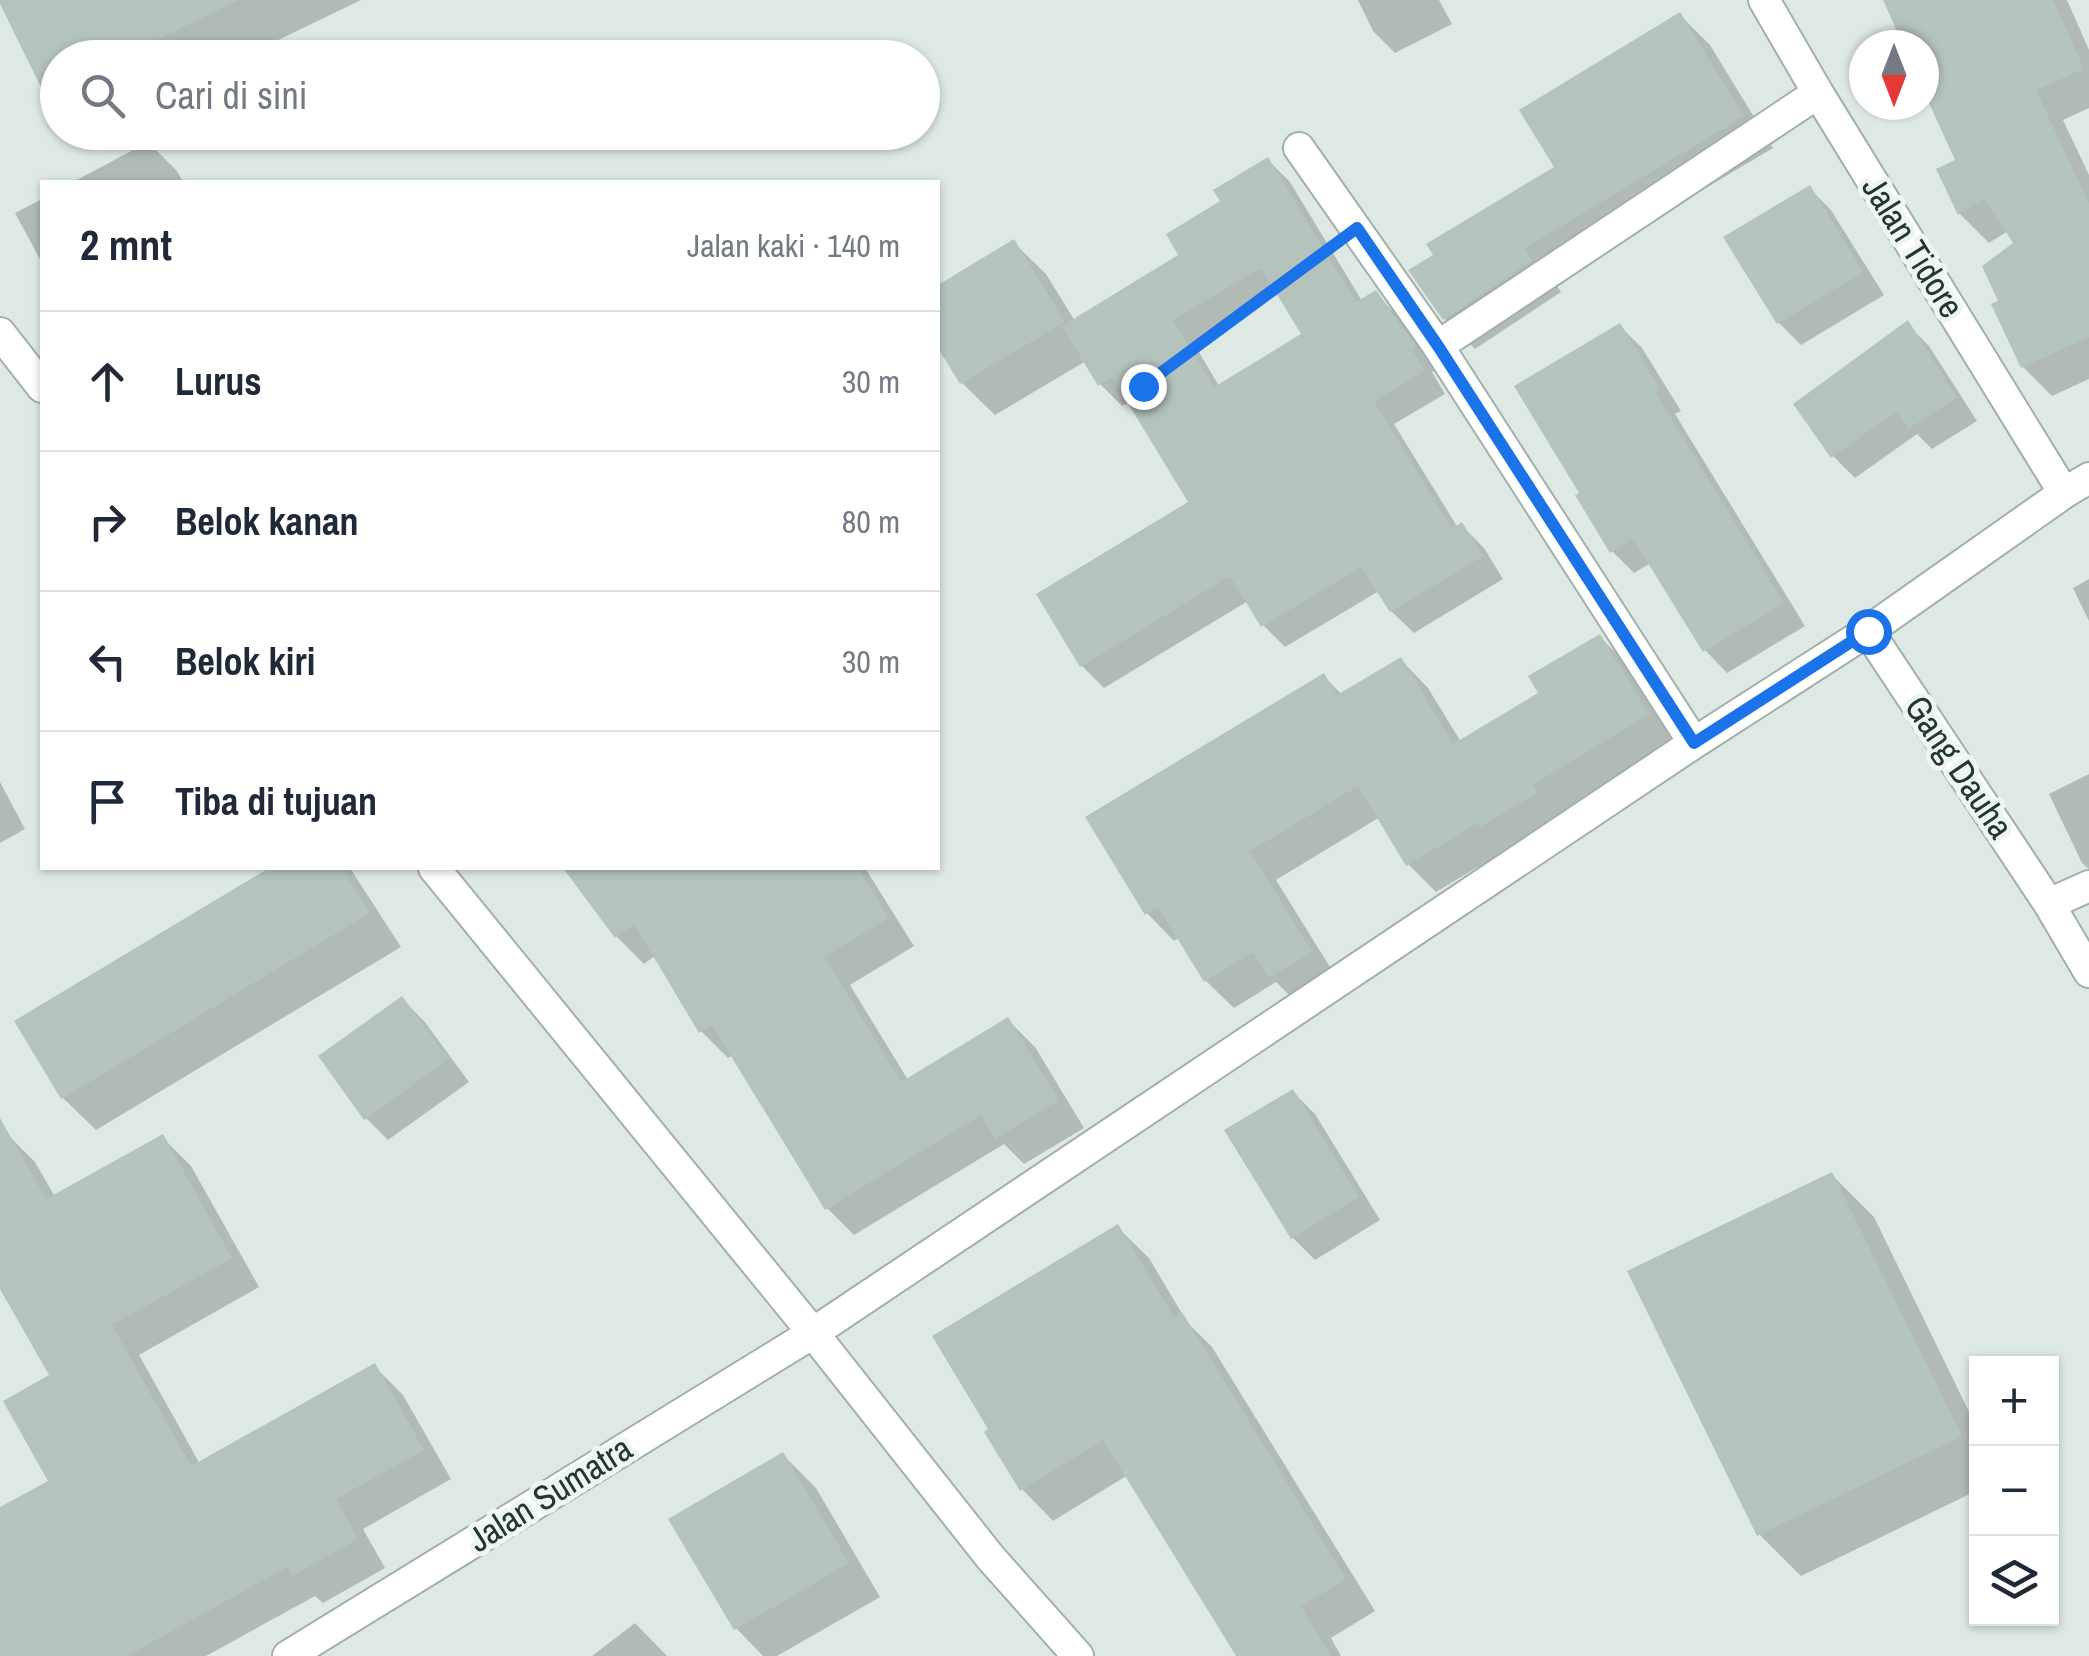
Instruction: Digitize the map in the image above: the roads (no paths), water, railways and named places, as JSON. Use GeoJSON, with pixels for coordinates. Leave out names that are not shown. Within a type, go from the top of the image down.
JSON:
{"type":"FeatureCollection","features":[{"type":"Feature","properties":{"kind":"street","name":"Jalan Tidore"},"geometry":{"type":"LineString","coordinates":[[1764,0],[1818,93],[2076,485]]}},
{"type":"Feature","properties":{"kind":"street"},"geometry":{"type":"LineString","coordinates":[[1438,346],[1818,93]]}},
{"type":"Feature","properties":{"kind":"street"},"geometry":{"type":"LineString","coordinates":[[1299,148],[1438,346],[1694,743]]}},
{"type":"Feature","properties":{"kind":"street"},"geometry":{"type":"LineString","coordinates":[[0,333],[40,384]]}},
{"type":"Feature","properties":{"kind":"street","name":"Jalan Sumatra"},"geometry":{"type":"LineString","coordinates":[[288,1656],[812,1332],[1868,631],[2076,485]]}},
{"type":"Feature","properties":{"kind":"street","name":"Gang Dauha"},"geometry":{"type":"LineString","coordinates":[[1868,631],[2050,904],[2089,972]]}},
{"type":"Feature","properties":{"kind":"street"},"geometry":{"type":"LineString","coordinates":[[436,870],[990,1557],[1078,1656]]}},
{"type":"Feature","properties":{"kind":"street"},"geometry":{"type":"LineString","coordinates":[[2050,904],[2089,886]]}}]}
